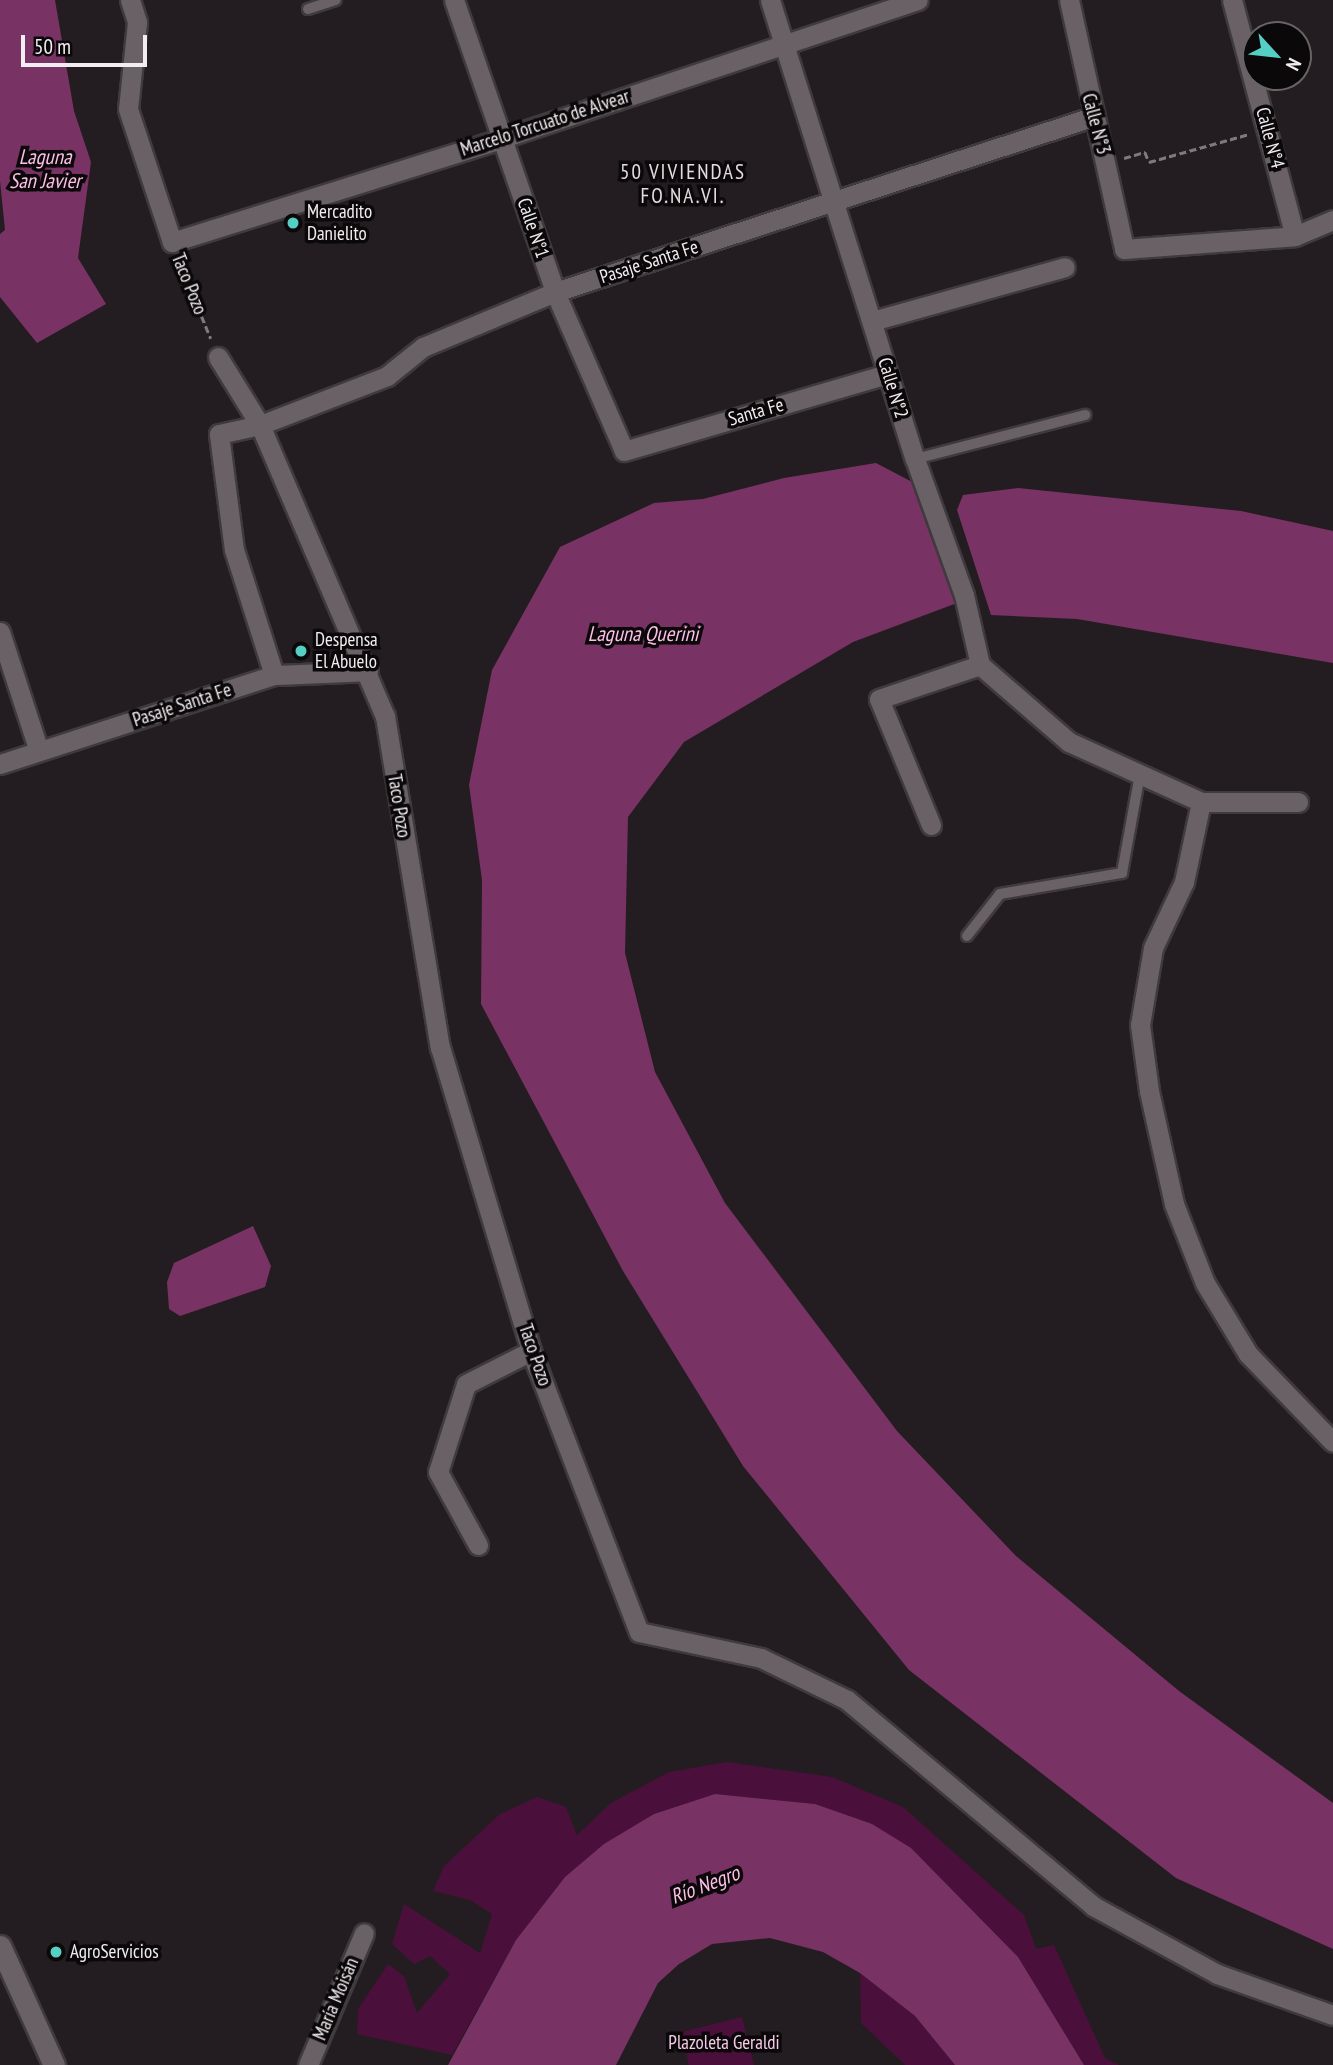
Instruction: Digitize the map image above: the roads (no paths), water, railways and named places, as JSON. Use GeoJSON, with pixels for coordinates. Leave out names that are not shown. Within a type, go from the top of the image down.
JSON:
{"type":"FeatureCollection","features":[{"type":"Feature","properties":{"kind":"street","name":"Taco Pozo"},"geometry":{"type":"LineString","coordinates":[[130,0],[137,22],[128,109],[172,242]]}},
{"type":"Feature","properties":{"kind":"street","name":"Calle N°1"},"geometry":{"type":"LineString","coordinates":[[454,0],[555,292],[624,451]]}},
{"type":"Feature","properties":{"kind":"street","name":"Calle N°2"},"geometry":{"type":"LineString","coordinates":[[770,0],[836,203],[887,374],[964,595],[980,665]]}},
{"type":"Feature","properties":{"kind":"street","name":"Marcelo Torcuato de Alvear"},"geometry":{"type":"LineString","coordinates":[[172,242],[503,138],[918,0]]}},
{"type":"Feature","properties":{"kind":"street","name":"Calle N°3"},"geometry":{"type":"LineString","coordinates":[[1069,0],[1092,117],[1107,163],[1124,249],[1295,236]]}},
{"type":"Feature","properties":{"kind":"street","name":"Calle N°4"},"geometry":{"type":"LineString","coordinates":[[1232,0],[1295,236]]}},
{"type":"Feature","properties":{"kind":"street","name":"Pasaje Santa Fe"},"geometry":{"type":"LineString","coordinates":[[274,675],[234,550],[219,433],[260,425],[387,376],[424,347],[555,292],[836,203],[1092,117]]}},
{"type":"Feature","properties":{"kind":"street"},"geometry":{"type":"LineString","coordinates":[[1295,236],[1333,220]]}},
{"type":"Feature","properties":{"kind":"street"},"geometry":{"type":"LineString","coordinates":[[872,321],[1065,267]]}},
{"type":"Feature","properties":{"kind":"street","name":"Taco Pozo"},"geometry":{"type":"LineString","coordinates":[[218,357],[260,425],[368,671],[385,716],[440,1047],[531,1351],[639,1632],[761,1658],[847,1700],[1093,1906],[1217,1973],[1333,2015]]}},
{"type":"Feature","properties":{"kind":"street","name":"Santa Fe"},"geometry":{"type":"LineString","coordinates":[[624,451],[887,374]]}},
{"type":"Feature","properties":{"kind":"street"},"geometry":{"type":"LineString","coordinates":[[0,632],[39,751]]}},
{"type":"Feature","properties":{"kind":"street"},"geometry":{"type":"LineString","coordinates":[[931,825],[879,699],[980,665],[1069,742],[1201,802],[1298,802]]}},
{"type":"Feature","properties":{"kind":"street","name":"Pasaje Santa Fe"},"geometry":{"type":"LineString","coordinates":[[0,764],[274,675],[368,671]]}},
{"type":"Feature","properties":{"kind":"street"},"geometry":{"type":"LineString","coordinates":[[1201,802],[1184,882],[1153,948],[1140,1025],[1149,1091],[1174,1204],[1205,1283],[1248,1354],[1333,1442]]}},
{"type":"Feature","properties":{"kind":"street"},"geometry":{"type":"LineString","coordinates":[[478,1545],[438,1472],[466,1384],[531,1351]]}},
{"type":"Feature","properties":{"kind":"street","name":"María Moisán"},"geometry":{"type":"LineString","coordinates":[[308,2065],[364,1933]]}},
{"type":"Feature","properties":{"kind":"street"},"geometry":{"type":"LineString","coordinates":[[0,1947],[54,2065]]}},
{"type":"Feature","properties":{"kind":"lane"},"geometry":{"type":"LineString","coordinates":[[308,9],[335,0]]}},
{"type":"Feature","properties":{"kind":"lane"},"geometry":{"type":"LineString","coordinates":[[915,459],[1085,415]]}},
{"type":"Feature","properties":{"kind":"lane"},"geometry":{"type":"LineString","coordinates":[[967,936],[1000,894],[1122,873],[1140,774]]}},
{"type":"Feature","properties":{"kind":"water","name":"Laguna San Javier"},"geometry":{"type":"Polygon","coordinates":[[[0,0],[55,0],[74,111],[91,162],[78,258],[106,304],[37,343],[0,297],[0,234],[5,230],[0,181],[0,0]]]}},
{"type":"Feature","properties":{"kind":"water","name":"Laguna Querini"},"geometry":{"type":"Polygon","coordinates":[[[876,463],[916,484],[957,603],[853,642],[684,742],[628,817],[625,953],[655,1072],[725,1203],[897,1431],[1016,1556],[1179,1691],[1333,1803],[1333,1949],[1176,1878],[909,1670],[743,1466],[623,1271],[481,1004],[482,880],[469,785],[492,670],[560,547],[654,503],[703,499],[784,478],[876,463]]]}},
{"type":"Feature","properties":{"kind":"water"},"geometry":{"type":"Polygon","coordinates":[[[1018,488],[1241,511],[1333,531],[1333,663],[1077,619],[991,615],[957,510],[963,495],[1018,488]]]}},
{"type":"Feature","properties":{"kind":"water"},"geometry":{"type":"Polygon","coordinates":[[[253,1226],[271,1266],[265,1287],[180,1316],[169,1309],[167,1282],[174,1263],[253,1226]]]}},
{"type":"Feature","properties":{"kind":"water","name":"Río Negro"},"geometry":{"type":"Polygon","coordinates":[[[715,1794],[815,1804],[872,1824],[911,1848],[1018,1957],[1084,2065],[955,2065],[915,2016],[860,1973],[823,1952],[770,1938],[712,1944],[679,1964],[658,1983],[616,2065],[448,2065],[516,1940],[565,1877],[604,1844],[654,1814],[715,1794]]]}},
{"type":"Feature","properties":{"kind":"place","name":"Mercadito Danielito"},"geometry":{"type":"Point","coordinates":[293,223]}},
{"type":"Feature","properties":{"kind":"place","name":"Despensa El Abuelo"},"geometry":{"type":"Point","coordinates":[301,651]}},
{"type":"Feature","properties":{"kind":"place","name":"AgroServicios"},"geometry":{"type":"Point","coordinates":[56,1952]}},
{"type":"Feature","properties":{"kind":"district","name":"50 VIVIENDAS FO.NA.VI."},"geometry":{"type":"Point","coordinates":[683,184]}},
{"type":"Feature","properties":{"kind":"park label","name":"Plazoleta Geraldi"},"geometry":{"type":"Point","coordinates":[724,2043]}}]}
